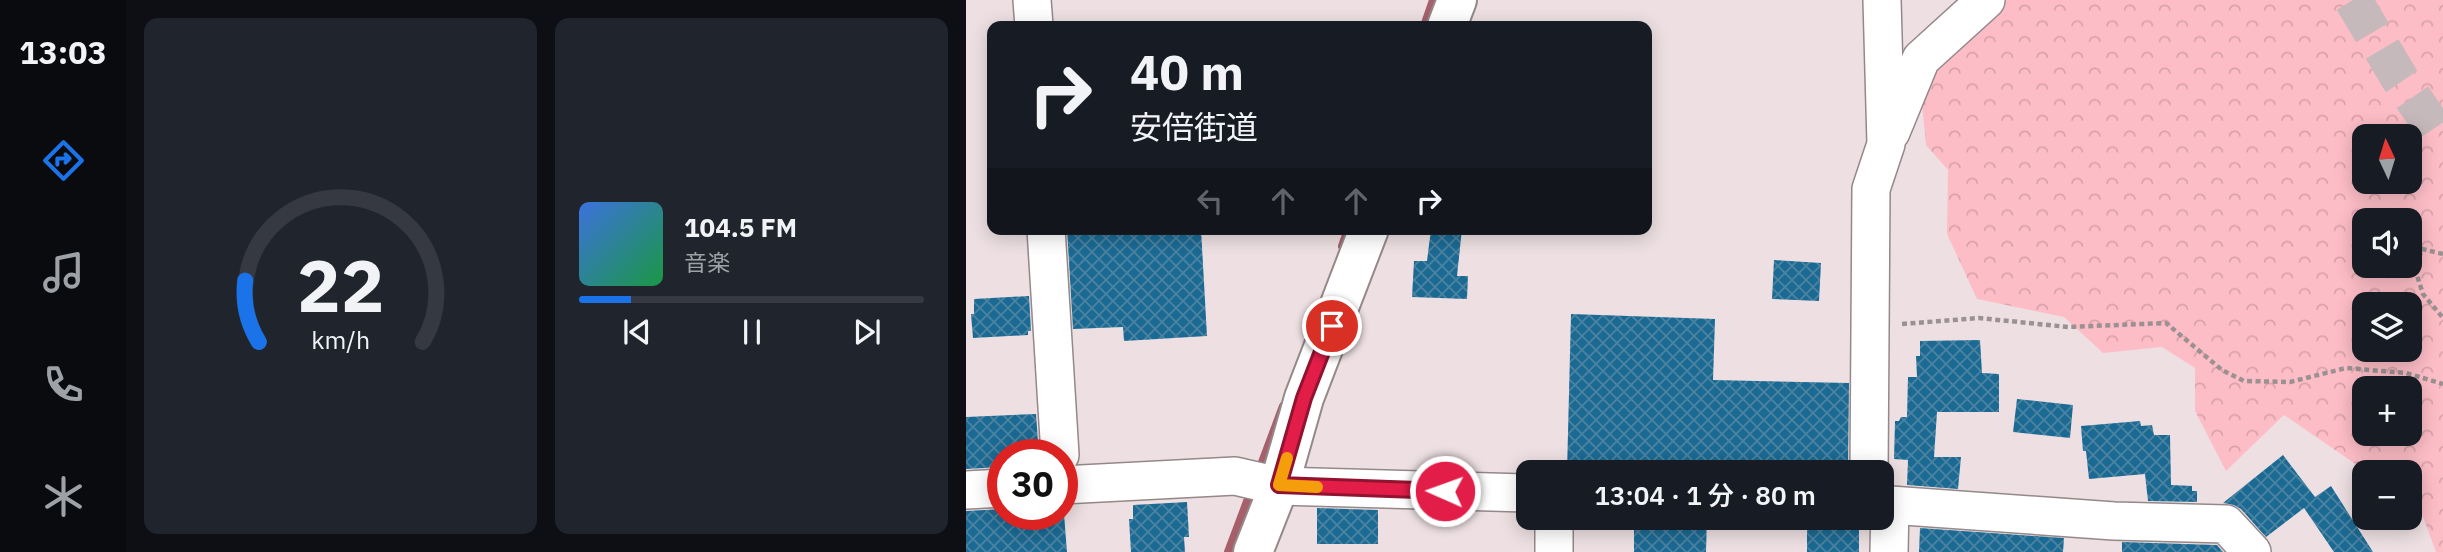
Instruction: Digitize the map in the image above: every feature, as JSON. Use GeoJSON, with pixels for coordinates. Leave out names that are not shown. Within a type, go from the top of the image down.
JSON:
{"type":"FeatureCollection","features":[{"type":"Feature","properties":{"kind":"main road"},"geometry":{"type":"LineString","coordinates":[[1449,21],[1457,0]]}},
{"type":"Feature","properties":{"kind":"main road"},"geometry":{"type":"LineString","coordinates":[[1253,552],[1279,485],[1304,398],[1367,235]]}},
{"type":"Feature","properties":{"kind":"street"},"geometry":{"type":"LineString","coordinates":[[1032,0],[1034,21]]}},
{"type":"Feature","properties":{"kind":"street"},"geometry":{"type":"LineString","coordinates":[[1882,0],[1886,144]]}},
{"type":"Feature","properties":{"kind":"street"},"geometry":{"type":"LineString","coordinates":[[1869,460],[1871,189],[1886,144],[1921,59],[1986,0]]}},
{"type":"Feature","properties":{"kind":"street"},"geometry":{"type":"LineString","coordinates":[[1046,235],[1059,439]]}},
{"type":"Feature","properties":{"kind":"street"},"geometry":{"type":"LineString","coordinates":[[1078,484],[1235,476],[1279,485],[1516,493]]}},
{"type":"Feature","properties":{"kind":"street"},"geometry":{"type":"LineString","coordinates":[[966,490],[987,489]]}},
{"type":"Feature","properties":{"kind":"street"},"geometry":{"type":"LineString","coordinates":[[1894,505],[2114,521],[2226,524],[2252,552]]}},
{"type":"Feature","properties":{"kind":"street"},"geometry":{"type":"LineString","coordinates":[[1554,552],[1555,530]]}},
{"type":"Feature","properties":{"kind":"street"},"geometry":{"type":"LineString","coordinates":[[1888,530],[1889,552]]}},
{"type":"Feature","properties":{"kind":"path"},"geometry":{"type":"LineString","coordinates":[[2443,254],[2422,249],[2415,269],[2423,294],[2443,318]]}},
{"type":"Feature","properties":{"kind":"path"},"geometry":{"type":"LineString","coordinates":[[1870,326],[1979,318],[2068,327],[2166,323],[2222,370],[2244,381],[2290,382],[2346,368],[2406,373],[2443,384]]}},
{"type":"Feature","properties":{"kind":"green space"},"geometry":{"type":"Polygon","coordinates":[[[2007,0],[2443,0],[2443,552],[2436,552],[2422,514],[2422,460],[2352,462],[2284,415],[2226,471],[2195,411],[2195,368],[2162,347],[2103,353],[2064,317],[1977,299],[1947,234],[1948,170],[1926,145],[1920,84],[1968,39],[1997,17],[2007,0]]]}},
{"type":"Feature","properties":{"kind":"building"},"geometry":{"type":"Polygon","coordinates":[[[1067,235],[1201,235],[1207,336],[1124,341],[1123,327],[1073,329],[1067,235]]]}},
{"type":"Feature","properties":{"kind":"building"},"geometry":{"type":"Polygon","coordinates":[[[1430,235],[1461,235],[1457,276],[1468,276],[1467,299],[1412,297],[1414,261],[1427,261],[1430,235]]]}},
{"type":"Feature","properties":{"kind":"building"},"geometry":{"type":"Polygon","coordinates":[[[1774,260],[1821,263],[1819,301],[1772,299],[1774,260]]]}},
{"type":"Feature","properties":{"kind":"building"},"geometry":{"type":"Polygon","coordinates":[[[1029,296],[1031,331],[1028,331],[1028,335],[973,338],[971,314],[974,314],[974,299],[1029,296]]]}},
{"type":"Feature","properties":{"kind":"building"},"geometry":{"type":"Polygon","coordinates":[[[1571,314],[1715,319],[1713,380],[1849,383],[1848,460],[1567,460],[1571,314]]]}},
{"type":"Feature","properties":{"kind":"building"},"geometry":{"type":"Polygon","coordinates":[[[1980,340],[1982,373],[1999,374],[1999,412],[1937,412],[1934,457],[1961,457],[1958,489],[1907,485],[1908,460],[1894,459],[1895,421],[1907,417],[1908,377],[1917,377],[1916,356],[1920,356],[1920,341],[1980,340]]]}},
{"type":"Feature","properties":{"kind":"building"},"geometry":{"type":"Polygon","coordinates":[[[2017,399],[2073,405],[2070,438],[2013,432],[2017,399]]]}},
{"type":"Feature","properties":{"kind":"building"},"geometry":{"type":"Polygon","coordinates":[[[1036,414],[1038,439],[987,439],[987,468],[966,469],[966,417],[1036,414]]]}},
{"type":"Feature","properties":{"kind":"building"},"geometry":{"type":"Polygon","coordinates":[[[2140,421],[2141,426],[2152,425],[2154,435],[2170,435],[2171,485],[2192,486],[2192,491],[2197,491],[2197,502],[2148,501],[2145,474],[2089,479],[2081,426],[2140,421]]]}},
{"type":"Feature","properties":{"kind":"building"},"geometry":{"type":"Polygon","coordinates":[[[2283,455],[2315,497],[2331,486],[2352,519],[2352,530],[2359,530],[2373,552],[2334,552],[2304,508],[2266,537],[2241,509],[2223,503],[2283,455]]]}},
{"type":"Feature","properties":{"kind":"building"},"geometry":{"type":"Polygon","coordinates":[[[1187,502],[1189,537],[1184,537],[1185,552],[1131,552],[1129,519],[1133,519],[1133,505],[1187,502]]]}},
{"type":"Feature","properties":{"kind":"building"},"geometry":{"type":"Polygon","coordinates":[[[1317,508],[1378,510],[1378,544],[1317,544],[1317,508]]]}},
{"type":"Feature","properties":{"kind":"building"},"geometry":{"type":"Polygon","coordinates":[[[987,510],[987,530],[1065,530],[1067,552],[966,552],[966,511],[987,510]]]}},
{"type":"Feature","properties":{"kind":"building"},"geometry":{"type":"Polygon","coordinates":[[[1920,528],[2064,538],[2063,552],[1919,552],[1920,528]]]}},
{"type":"Feature","properties":{"kind":"building"},"geometry":{"type":"Polygon","coordinates":[[[1634,530],[1707,530],[1706,552],[1634,552],[1634,530]]]}},
{"type":"Feature","properties":{"kind":"building"},"geometry":{"type":"Polygon","coordinates":[[[1807,530],[1859,530],[1859,552],[1807,552],[1807,530]]]}},
{"type":"Feature","properties":{"kind":"building"},"geometry":{"type":"Polygon","coordinates":[[[2122,542],[2217,545],[2223,552],[2122,552],[2122,542]]]}},
{"type":"Feature","properties":{"kind":"waterway"},"geometry":{"type":"LineString","coordinates":[[1426,21],[1433,0]]}},
{"type":"Feature","properties":{"kind":"waterway"},"geometry":{"type":"LineString","coordinates":[[1342,246],[1346,235]]}},
{"type":"Feature","properties":{"kind":"waterway"},"geometry":{"type":"LineString","coordinates":[[1258,473],[1283,406]]}},
{"type":"Feature","properties":{"kind":"waterway"},"geometry":{"type":"LineString","coordinates":[[1228,552],[1252,488]]}},
{"type":"Feature","properties":{"kind":"tunnel"},"geometry":{"type":"LineString","coordinates":[[2353,0],[2400,79],[2443,142]]}},
{"type":"Feature","properties":{"kind":"slow traffic"},"geometry":{"type":"LineString","coordinates":[[1287,458],[1279,485],[1317,487]]}},
{"type":"Feature","properties":{"kind":"route"},"geometry":{"type":"LineString","coordinates":[[1332,326],[1304,398],[1279,485],[1445,491]]}}]}
